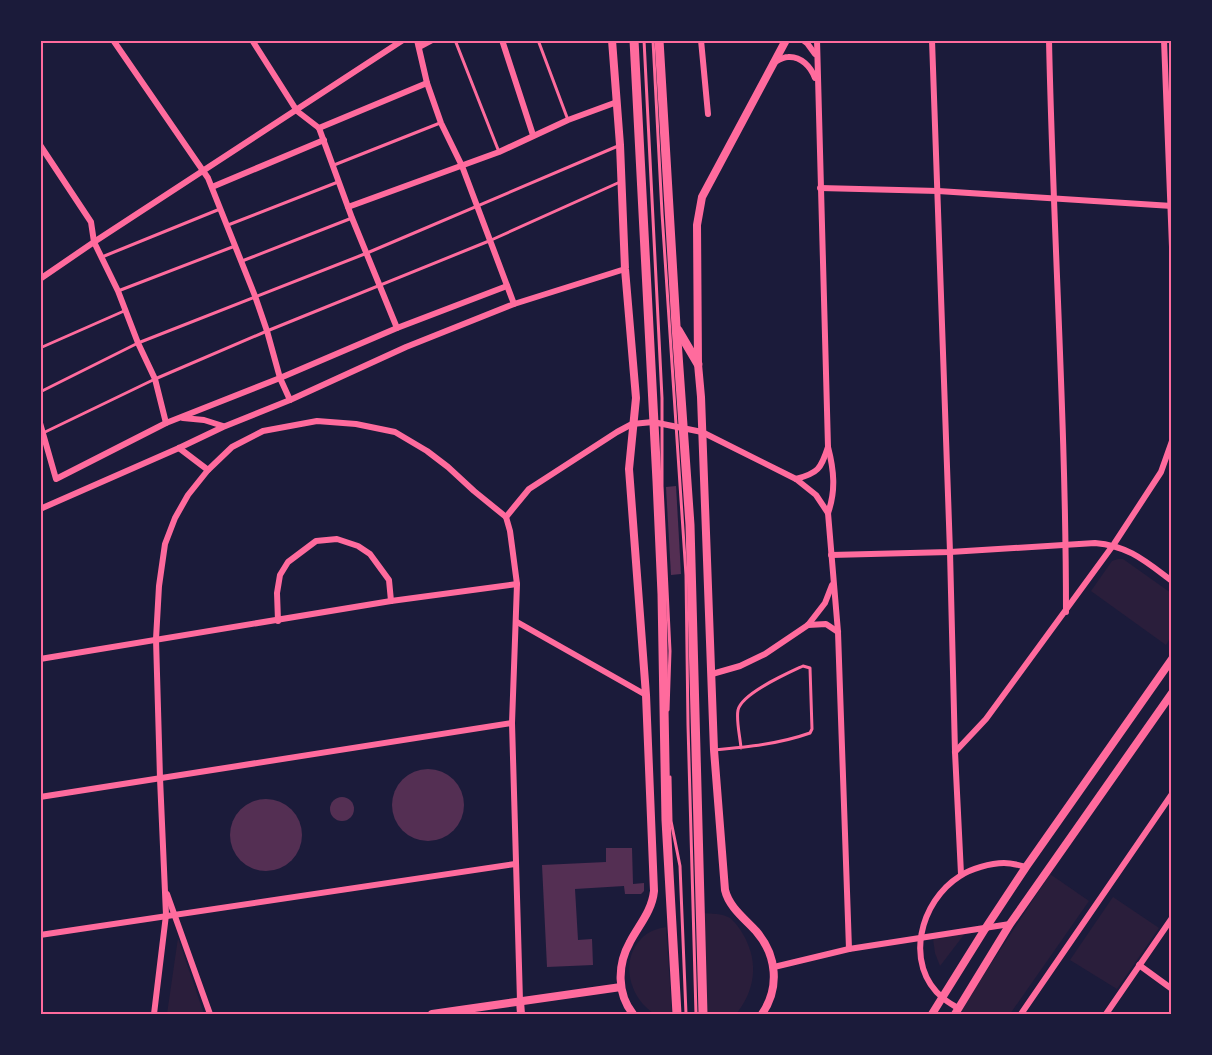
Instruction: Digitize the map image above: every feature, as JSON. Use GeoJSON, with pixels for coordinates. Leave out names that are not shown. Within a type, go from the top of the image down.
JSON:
{"type":"FeatureCollection","features":[{"type":"Feature","properties":{"kind":"main road"},"geometry":{"type":"LineString","coordinates":[[634,40],[658,423],[666,820],[677,1014]]}},
{"type":"Feature","properties":{"kind":"main road"},"geometry":{"type":"LineString","coordinates":[[659,40],[681,428],[690,525],[703,1014]]}},
{"type":"Feature","properties":{"kind":"main road"},"geometry":{"type":"LineString","coordinates":[[676,326],[698,364]]}},
{"type":"Feature","properties":{"kind":"street"},"geometry":{"type":"LineString","coordinates":[[114,40],[212,187],[243,261],[280,378],[290,400]]}},
{"type":"Feature","properties":{"kind":"street"},"geometry":{"type":"LineString","coordinates":[[252,40],[297,111],[319,128],[352,218],[397,328]]}},
{"type":"Feature","properties":{"kind":"street"},"geometry":{"type":"LineString","coordinates":[[387,40],[392,48]]}},
{"type":"Feature","properties":{"kind":"street"},"geometry":{"type":"LineString","coordinates":[[40,279],[403,40]]}},
{"type":"Feature","properties":{"kind":"street"},"geometry":{"type":"LineString","coordinates":[[432,40],[418,44],[427,83],[441,123],[462,166],[514,304]]}},
{"type":"Feature","properties":{"kind":"street"},"geometry":{"type":"LineString","coordinates":[[502,40],[533,135]]}},
{"type":"Feature","properties":{"kind":"street"},"geometry":{"type":"LineString","coordinates":[[612,40],[620,145],[625,269],[636,398],[629,470],[646,695],[654,891],[651,907],[625,953],[620,975],[621,987],[627,1005],[633,1014]]}},
{"type":"Feature","properties":{"kind":"street"},"geometry":{"type":"LineString","coordinates":[[701,40],[708,114]]}},
{"type":"Feature","properties":{"kind":"street"},"geometry":{"type":"LineString","coordinates":[[762,1014],[773,989],[774,967],[760,936],[730,904],[724,890],[714,750],[698,364],[697,225],[702,197],[786,40]]}},
{"type":"Feature","properties":{"kind":"street"},"geometry":{"type":"LineString","coordinates":[[803,40],[813,49],[817,57]]}},
{"type":"Feature","properties":{"kind":"street"},"geometry":{"type":"LineString","coordinates":[[817,40],[828,447],[833,468],[833,498],[828,513],[838,632],[849,949]]}},
{"type":"Feature","properties":{"kind":"street"},"geometry":{"type":"LineString","coordinates":[[932,40],[961,874]]}},
{"type":"Feature","properties":{"kind":"street"},"geometry":{"type":"LineString","coordinates":[[1049,40],[1066,545],[1066,612]]}},
{"type":"Feature","properties":{"kind":"street"},"geometry":{"type":"LineString","coordinates":[[1164,40],[1172,247]]}},
{"type":"Feature","properties":{"kind":"street"},"geometry":{"type":"LineString","coordinates":[[772,63],[788,57],[807,64],[812,69],[817,84]]}},
{"type":"Feature","properties":{"kind":"street"},"geometry":{"type":"LineString","coordinates":[[319,128],[427,83]]}},
{"type":"Feature","properties":{"kind":"street"},"geometry":{"type":"LineString","coordinates":[[348,207],[499,152],[568,120],[617,102]]}},
{"type":"Feature","properties":{"kind":"street"},"geometry":{"type":"LineString","coordinates":[[212,187],[324,140]]}},
{"type":"Feature","properties":{"kind":"street"},"geometry":{"type":"LineString","coordinates":[[40,145],[91,222],[94,242],[118,291],[155,379],[166,423]]}},
{"type":"Feature","properties":{"kind":"street"},"geometry":{"type":"LineString","coordinates":[[820,188],[938,191],[1171,206]]}},
{"type":"Feature","properties":{"kind":"street"},"geometry":{"type":"LineString","coordinates":[[40,509],[406,347],[514,304],[625,269]]}},
{"type":"Feature","properties":{"kind":"street"},"geometry":{"type":"LineString","coordinates":[[40,423],[56,479],[166,423],[397,328],[507,286]]}},
{"type":"Feature","properties":{"kind":"street"},"geometry":{"type":"LineString","coordinates":[[180,418],[204,420],[223,427]]}},
{"type":"Feature","properties":{"kind":"street"},"geometry":{"type":"LineString","coordinates":[[154,1014],[166,915],[156,639],[159,586],[165,544],[175,518],[188,495],[207,470],[232,447],[262,431],[317,421],[356,424],[395,432],[448,466],[506,517],[517,584],[512,723],[520,1014]]}},
{"type":"Feature","properties":{"kind":"street"},"geometry":{"type":"LineString","coordinates":[[506,517],[530,489],[632,424],[658,423],[702,432],[796,479],[816,495],[828,513]]}},
{"type":"Feature","properties":{"kind":"street"},"geometry":{"type":"LineString","coordinates":[[955,752],[986,719],[1114,544],[1161,472],[1172,441]]}},
{"type":"Feature","properties":{"kind":"street"},"geometry":{"type":"LineString","coordinates":[[796,479],[813,474],[823,463],[828,447]]}},
{"type":"Feature","properties":{"kind":"street"},"geometry":{"type":"LineString","coordinates":[[180,448],[207,470]]}},
{"type":"Feature","properties":{"kind":"street"},"geometry":{"type":"LineString","coordinates":[[278,621],[277,593],[280,575],[288,562],[316,541],[338,539],[358,546],[370,554],[389,580],[391,601]]}},
{"type":"Feature","properties":{"kind":"street"},"geometry":{"type":"LineString","coordinates":[[831,555],[1114,544],[1138,555],[1172,580]]}},
{"type":"Feature","properties":{"kind":"street"},"geometry":{"type":"LineString","coordinates":[[712,674],[740,666],[756,658],[808,625],[825,603],[833,582]]}},
{"type":"Feature","properties":{"kind":"street"},"geometry":{"type":"LineString","coordinates":[[40,659],[391,601],[517,584]]}},
{"type":"Feature","properties":{"kind":"street"},"geometry":{"type":"LineString","coordinates":[[517,622],[646,695]]}},
{"type":"Feature","properties":{"kind":"street"},"geometry":{"type":"LineString","coordinates":[[808,625],[826,624],[838,632]]}},
{"type":"Feature","properties":{"kind":"street"},"geometry":{"type":"LineString","coordinates":[[932,1014],[1026,867],[1172,660]]}},
{"type":"Feature","properties":{"kind":"street"},"geometry":{"type":"LineString","coordinates":[[1026,867],[1005,863],[961,874],[940,894],[924,919],[921,958],[928,979],[957,1011],[1010,924],[1172,693]]}},
{"type":"Feature","properties":{"kind":"street"},"geometry":{"type":"LineString","coordinates":[[40,797],[512,723]]}},
{"type":"Feature","properties":{"kind":"street"},"geometry":{"type":"LineString","coordinates":[[1021,1014],[1172,794]]}},
{"type":"Feature","properties":{"kind":"street"},"geometry":{"type":"LineString","coordinates":[[40,935],[515,864]]}},
{"type":"Feature","properties":{"kind":"street"},"geometry":{"type":"LineString","coordinates":[[165,890],[210,1014]]}},
{"type":"Feature","properties":{"kind":"street"},"geometry":{"type":"LineString","coordinates":[[1106,1014],[1172,918]]}},
{"type":"Feature","properties":{"kind":"street"},"geometry":{"type":"LineString","coordinates":[[774,967],[849,949],[1010,924]]}},
{"type":"Feature","properties":{"kind":"street"},"geometry":{"type":"LineString","coordinates":[[1139,965],[1172,989]]}},
{"type":"Feature","properties":{"kind":"street"},"geometry":{"type":"LineString","coordinates":[[432,1014],[621,987]]}},
{"type":"Feature","properties":{"kind":"lane"},"geometry":{"type":"LineString","coordinates":[[455,40],[499,152]]}},
{"type":"Feature","properties":{"kind":"lane"},"geometry":{"type":"LineString","coordinates":[[538,40],[568,120]]}},
{"type":"Feature","properties":{"kind":"lane"},"geometry":{"type":"LineString","coordinates":[[644,40],[658,423],[670,651],[668,729],[671,821],[680,866],[686,1014]]}},
{"type":"Feature","properties":{"kind":"lane"},"geometry":{"type":"LineString","coordinates":[[653,40],[662,213],[681,428],[696,1014]]}},
{"type":"Feature","properties":{"kind":"lane"},"geometry":{"type":"LineString","coordinates":[[333,166],[441,123]]}},
{"type":"Feature","properties":{"kind":"lane"},"geometry":{"type":"LineString","coordinates":[[40,392],[138,343],[367,253],[620,145]]}},
{"type":"Feature","properties":{"kind":"lane"},"geometry":{"type":"LineString","coordinates":[[228,225],[338,182]]}},
{"type":"Feature","properties":{"kind":"lane"},"geometry":{"type":"LineString","coordinates":[[42,433],[155,379],[489,241],[621,182]]}},
{"type":"Feature","properties":{"kind":"lane"},"geometry":{"type":"LineString","coordinates":[[102,257],[221,209]]}},
{"type":"Feature","properties":{"kind":"lane"},"geometry":{"type":"LineString","coordinates":[[243,261],[352,218]]}},
{"type":"Feature","properties":{"kind":"lane"},"geometry":{"type":"LineString","coordinates":[[118,291],[237,246]]}},
{"type":"Feature","properties":{"kind":"lane"},"geometry":{"type":"LineString","coordinates":[[40,348],[125,310]]}},
{"type":"Feature","properties":{"kind":"lane"},"geometry":{"type":"LineString","coordinates":[[714,750],[741,748],[790,740],[810,733],[812,729],[810,668],[803,666],[783,676],[741,703],[738,712],[741,748]]}},
{"type":"Feature","properties":{"kind":"shaded area"},"geometry":{"type":"Polygon","coordinates":[[[1123,559],[1171,593],[1171,636],[1166,645],[1091,591],[1112,561],[1123,559]]]}},
{"type":"Feature","properties":{"kind":"shaded area"},"geometry":{"type":"Polygon","coordinates":[[[1050,874],[1089,901],[1010,1014],[958,1014],[1050,874]]]}},
{"type":"Feature","properties":{"kind":"shaded area"},"geometry":{"type":"Polygon","coordinates":[[[1113,897],[1159,928],[1117,989],[1070,960],[1113,897]]]}},
{"type":"Feature","properties":{"kind":"shaded area"},"geometry":{"type":"Polygon","coordinates":[[[702,913],[720,914],[730,918],[741,931],[749,946],[753,976],[747,996],[736,1014],[707,1014],[702,913]]]}},
{"type":"Feature","properties":{"kind":"shaded area"},"geometry":{"type":"Polygon","coordinates":[[[666,927],[672,1014],[656,1014],[646,1007],[635,992],[631,983],[629,964],[635,947],[644,936],[666,927]]]}},
{"type":"Feature","properties":{"kind":"shaded area"},"geometry":{"type":"Polygon","coordinates":[[[966,932],[940,966],[933,939],[966,932]]]}},
{"type":"Feature","properties":{"kind":"shaded area"},"geometry":{"type":"Polygon","coordinates":[[[178,938],[204,1014],[167,1014],[178,938]]]}},
{"type":"Feature","properties":{"kind":"building"},"geometry":{"type":"Polygon","coordinates":[[[676,486],[681,574],[671,575],[666,487],[676,486]]]}},
{"type":"Feature","properties":{"kind":"building"},"geometry":{"type":"Polygon","coordinates":[[[435,769],[454,779],[462,791],[464,805],[462,819],[454,831],[442,839],[421,841],[402,831],[394,819],[392,798],[402,779],[414,771],[435,769]]]}},
{"type":"Feature","properties":{"kind":"building"},"geometry":{"type":"Polygon","coordinates":[[[342,797],[347,798],[353,804],[353,814],[347,820],[342,821],[337,820],[331,814],[330,809],[331,804],[337,798],[342,797]]]}},
{"type":"Feature","properties":{"kind":"building"},"geometry":{"type":"Polygon","coordinates":[[[273,799],[292,809],[300,821],[302,835],[300,849],[292,861],[280,869],[259,871],[240,861],[232,849],[230,828],[240,809],[252,801],[273,799]]]}},
{"type":"Feature","properties":{"kind":"building"},"geometry":{"type":"Polygon","coordinates":[[[606,848],[632,848],[633,884],[644,883],[644,891],[641,894],[625,894],[624,886],[575,889],[578,940],[592,939],[593,965],[547,967],[542,865],[606,862],[606,848]]]}}]}
